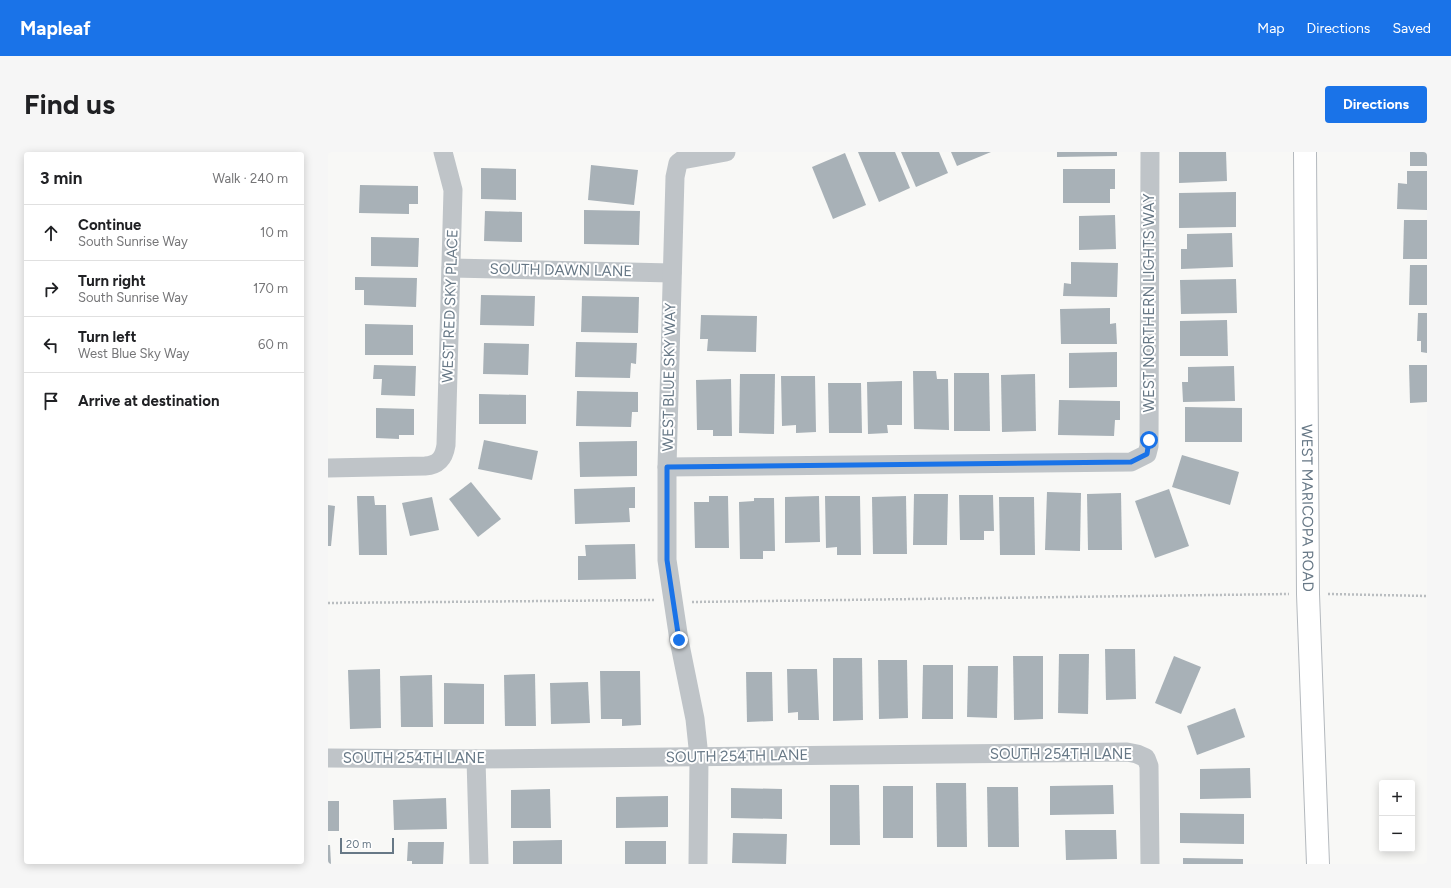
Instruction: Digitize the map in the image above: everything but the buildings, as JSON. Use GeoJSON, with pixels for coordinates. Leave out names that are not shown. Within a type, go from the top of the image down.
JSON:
{"type":"FeatureCollection","features":[{"type":"Feature","properties":{"kind":"street","name":"WEST RED SKY PLACE"},"geometry":{"type":"LineString","coordinates":[[328,468],[425,466],[434,465],[441,461],[446,445],[453,190],[443,152]]}},
{"type":"Feature","properties":{"kind":"street","name":"WEST BLUE SKY WAY"},"geometry":{"type":"LineString","coordinates":[[698,864],[699,757],[695,719],[673,602],[667,560],[667,467],[675,177],[678,163],[688,157],[726,152]]}},
{"type":"Feature","properties":{"kind":"street","name":"WEST NORTHERN LIGHTS WAY"},"geometry":{"type":"LineString","coordinates":[[667,467],[1131,462],[1147,454],[1149,446],[1150,152]]}},
{"type":"Feature","properties":{"kind":"street","name":"WEST MARICOPA ROAD"},"geometry":{"type":"LineString","coordinates":[[1305,152],[1308,594],[1318,864]]}},
{"type":"Feature","properties":{"kind":"street","name":"SOUTH DAWN LANE"},"geometry":{"type":"LineString","coordinates":[[451,268],[672,273]]}},
{"type":"Feature","properties":{"kind":"street","name":"SOUTH 254TH LANE"},"geometry":{"type":"LineString","coordinates":[[328,758],[476,759],[1127,752],[1146,758],[1150,775],[1150,864]]}},
{"type":"Feature","properties":{"kind":"street"},"geometry":{"type":"LineString","coordinates":[[476,759],[479,864]]}},
{"type":"Feature","properties":{"kind":"path"},"geometry":{"type":"LineString","coordinates":[[328,603],[654,600],[673,602],[1308,594],[1427,596]]}},
{"type":"Feature","properties":{"kind":"route"},"geometry":{"type":"LineString","coordinates":[[679,640],[667,560],[667,467],[1131,462],[1140,459],[1147,454],[1149,440]]}}]}
